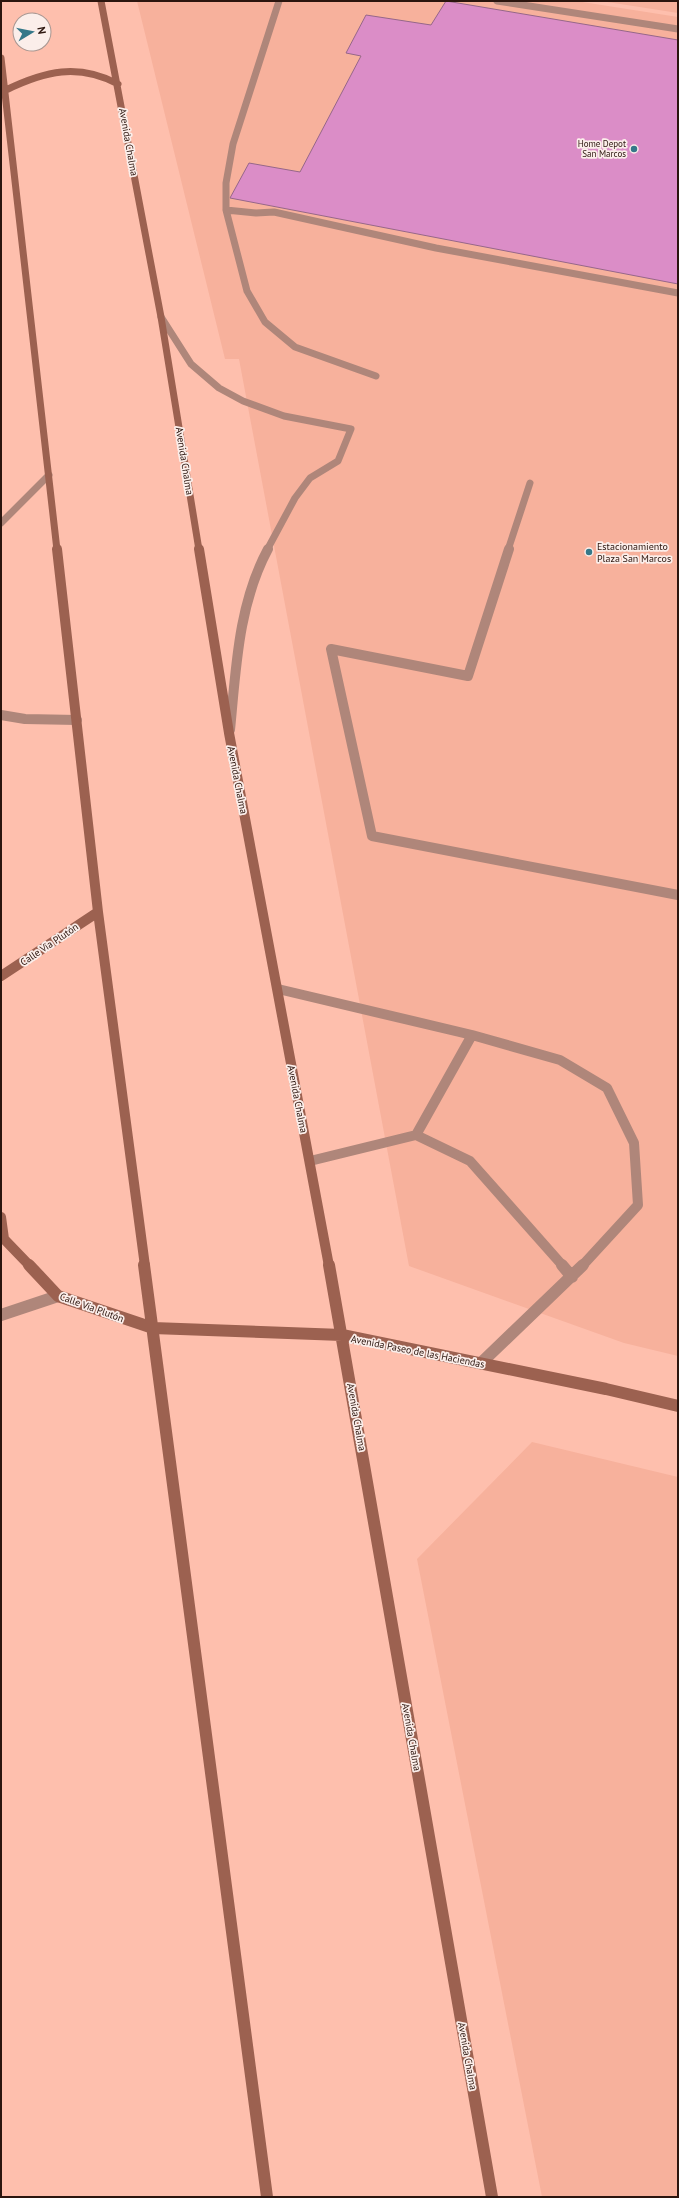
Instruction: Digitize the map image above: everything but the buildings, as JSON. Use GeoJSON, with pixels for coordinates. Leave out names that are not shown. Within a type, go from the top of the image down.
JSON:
{"type":"FeatureCollection","features":[{"type":"Feature","properties":{"kind":"main road","name":"Avenida Chalma"},"geometry":{"type":"LineString","coordinates":[[101,1],[161,316],[229,733],[342,1336],[492,2197]]}},
{"type":"Feature","properties":{"kind":"main road"},"geometry":{"type":"LineString","coordinates":[[1,58],[3,90],[49,475],[98,912],[267,2197]]}},
{"type":"Feature","properties":{"kind":"main road"},"geometry":{"type":"LineString","coordinates":[[3,90],[30,77],[72,71],[97,73],[118,84]]}},
{"type":"Feature","properties":{"kind":"main road","name":"Calle Vía Plutón"},"geometry":{"type":"LineString","coordinates":[[1,976],[98,912]]}},
{"type":"Feature","properties":{"kind":"main road","name":"Calle Vía Plutón"},"geometry":{"type":"LineString","coordinates":[[1,1217],[4,1239],[58,1296],[153,1328]]}},
{"type":"Feature","properties":{"kind":"main road","name":"Avenida Paseo de las Haciendas"},"geometry":{"type":"LineString","coordinates":[[153,1328],[342,1336],[678,1406]]}},
{"type":"Feature","properties":{"kind":"street"},"geometry":{"type":"LineString","coordinates":[[279,1],[255,80],[233,144],[226,183],[226,210],[247,291],[265,322],[295,347],[376,376]]}},
{"type":"Feature","properties":{"kind":"street"},"geometry":{"type":"LineString","coordinates":[[497,1],[678,29]]}},
{"type":"Feature","properties":{"kind":"street"},"geometry":{"type":"LineString","coordinates":[[226,210],[256,213],[274,212],[436,248],[678,293]]}},
{"type":"Feature","properties":{"kind":"street"},"geometry":{"type":"LineString","coordinates":[[161,316],[191,364],[219,388],[243,400],[284,416],[351,429],[338,461],[310,478],[294,498],[261,562],[241,625],[229,733]]}},
{"type":"Feature","properties":{"kind":"street"},"geometry":{"type":"LineString","coordinates":[[1,523],[49,475]]}},
{"type":"Feature","properties":{"kind":"street"},"geometry":{"type":"LineString","coordinates":[[530,483],[468,676],[331,649],[372,836],[678,895]]}},
{"type":"Feature","properties":{"kind":"street"},"geometry":{"type":"LineString","coordinates":[[1,715],[25,719],[77,720]]}},
{"type":"Feature","properties":{"kind":"street"},"geometry":{"type":"LineString","coordinates":[[278,988],[472,1035],[560,1060],[607,1088],[634,1144],[638,1204],[572,1277],[481,1364]]}},
{"type":"Feature","properties":{"kind":"street"},"geometry":{"type":"LineString","coordinates":[[416,1135],[472,1035]]}},
{"type":"Feature","properties":{"kind":"street"},"geometry":{"type":"LineString","coordinates":[[310,1161],[416,1135],[470,1161],[572,1277]]}},
{"type":"Feature","properties":{"kind":"street"},"geometry":{"type":"LineString","coordinates":[[1,1315],[58,1296]]}},
{"type":"Feature","properties":{"kind":"shaded area"},"geometry":{"type":"Polygon","coordinates":[[[137,1],[576,1],[678,17],[678,1356],[624,1343],[409,1266],[239,359],[225,359],[137,1]]]}},
{"type":"Feature","properties":{"kind":"shaded area"},"geometry":{"type":"Polygon","coordinates":[[[601,1],[678,1],[678,13],[601,1]]]}},
{"type":"Feature","properties":{"kind":"shaded area"},"geometry":{"type":"Polygon","coordinates":[[[532,1442],[678,1477],[678,2197],[542,2197],[417,1559],[532,1442]]]}},
{"type":"Feature","properties":{"kind":"place","name":"Home Depot San Marcos"},"geometry":{"type":"Point","coordinates":[634,149]}},
{"type":"Feature","properties":{"kind":"place","name":"Estacionamiento Plaza San Marcos"},"geometry":{"type":"Point","coordinates":[589,552]}}]}
